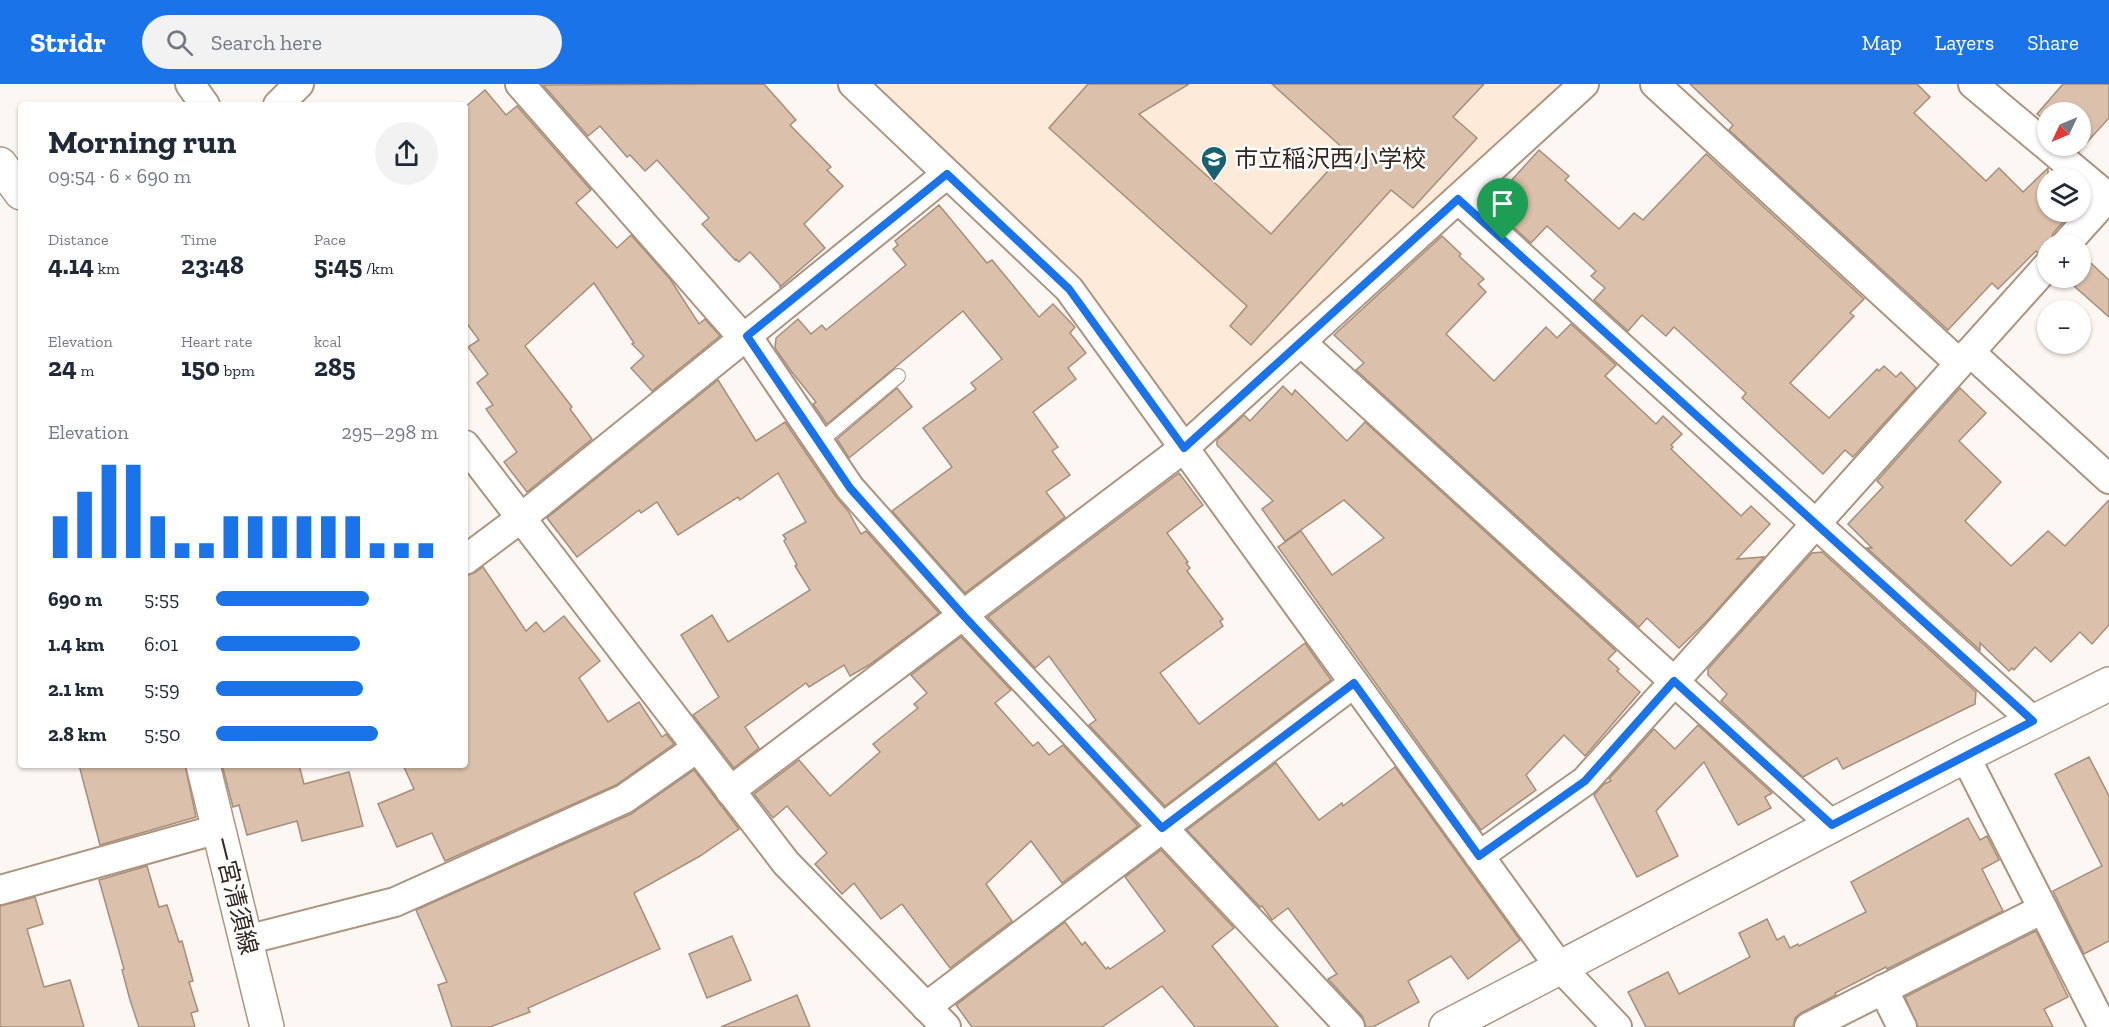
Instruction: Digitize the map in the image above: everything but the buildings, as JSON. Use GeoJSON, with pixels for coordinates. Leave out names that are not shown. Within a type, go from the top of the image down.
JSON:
{"type":"FeatureCollection","features":[{"type":"Feature","properties":{"kind":"street"},"geometry":{"type":"LineString","coordinates":[[190,84],[204,102]]}},
{"type":"Feature","properties":{"kind":"street"},"geometry":{"type":"LineString","coordinates":[[281,102],[299,84]]}},
{"type":"Feature","properties":{"kind":"street"},"geometry":{"type":"LineString","coordinates":[[520,84],[745,337],[850,488],[963,615],[1350,1027]]}},
{"type":"Feature","properties":{"kind":"street"},"geometry":{"type":"LineString","coordinates":[[853,84],[1069,289],[1559,966],[1617,1027]]}},
{"type":"Feature","properties":{"kind":"street"},"geometry":{"type":"LineString","coordinates":[[730,791],[1184,448],[1584,84]]}},
{"type":"Feature","properties":{"kind":"street"},"geometry":{"type":"LineString","coordinates":[[1655,84],[1965,357],[2109,479]]}},
{"type":"Feature","properties":{"kind":"street"},"geometry":{"type":"LineString","coordinates":[[1973,84],[2108,195],[2075,234]]}},
{"type":"Feature","properties":{"kind":"street"},"geometry":{"type":"LineString","coordinates":[[0,164],[18,189]]}},
{"type":"Feature","properties":{"kind":"street"},"geometry":{"type":"LineString","coordinates":[[468,558],[521,518],[947,174]]}},
{"type":"Feature","properties":{"kind":"street"},"geometry":{"type":"LineString","coordinates":[[1458,199],[2033,721]]}},
{"type":"Feature","properties":{"kind":"street"},"geometry":{"type":"LineString","coordinates":[[1479,856],[1585,781],[2037,277]]}},
{"type":"Feature","properties":{"kind":"street"},"geometry":{"type":"LineString","coordinates":[[1301,342],[1832,825]]}},
{"type":"Feature","properties":{"kind":"street"},"geometry":{"type":"LineString","coordinates":[[468,449],[786,863],[936,1021],[1162,828],[1354,683]]}},
{"type":"Feature","properties":{"kind":"street"},"geometry":{"type":"LineString","coordinates":[[1446,1027],[1559,966],[2109,684]]}},
{"type":"Feature","properties":{"kind":"street"},"geometry":{"type":"LineString","coordinates":[[246,940],[395,902],[624,799],[697,748]]}},
{"type":"Feature","properties":{"kind":"street"},"geometry":{"type":"LineString","coordinates":[[1965,756],[2103,1027]]}},
{"type":"Feature","properties":{"kind":"street","name":"一宮清須線"},"geometry":{"type":"LineString","coordinates":[[204,768],[265,1027]]}},
{"type":"Feature","properties":{"kind":"street"},"geometry":{"type":"LineString","coordinates":[[0,890],[218,829]]}},
{"type":"Feature","properties":{"kind":"street"},"geometry":{"type":"LineString","coordinates":[[1809,1027],[2043,909]]}},
{"type":"Feature","properties":{"kind":"street"},"geometry":{"type":"LineString","coordinates":[[1883,989],[1902,1027]]}},
{"type":"Feature","properties":{"kind":"lane"},"geometry":{"type":"LineString","coordinates":[[819,442],[898,376]]}},
{"type":"Feature","properties":{"kind":"shaded area","name":"市立稲沢西小学校"},"geometry":{"type":"Polygon","coordinates":[[[871,84],[1564,84],[1188,422],[1177,421],[871,84]]]}},
{"type":"Feature","properties":{"kind":"place","name":"市立稲沢西小学校"},"geometry":{"type":"Point","coordinates":[1214,182]}},
{"type":"Feature","properties":{"kind":"route"},"geometry":{"type":"LineString","coordinates":[[947,174],[1069,289],[1184,448],[1458,199],[1503,240],[2033,721],[1832,825],[1674,681],[1585,781],[1479,856],[1354,683],[1162,828],[963,615],[850,488],[747,336],[947,174]]}}]}
